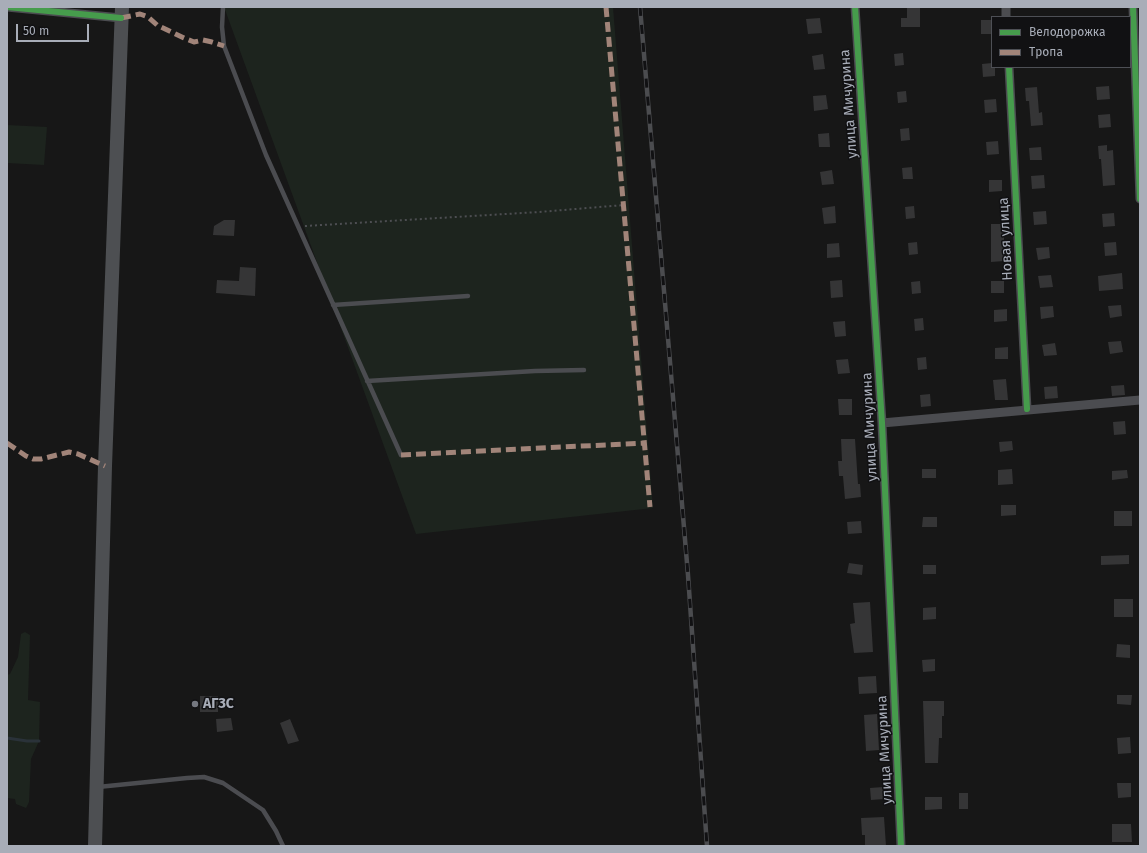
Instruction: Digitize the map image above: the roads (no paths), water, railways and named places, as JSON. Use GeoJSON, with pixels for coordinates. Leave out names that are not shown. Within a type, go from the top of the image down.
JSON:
{"type":"FeatureCollection","features":[{"type":"Feature","properties":{"kind":"main road"},"geometry":{"type":"LineString","coordinates":[[95,846],[106,459],[122,12]]}},
{"type":"Feature","properties":{"kind":"street"},"geometry":{"type":"LineString","coordinates":[[7,7],[122,12]]}},
{"type":"Feature","properties":{"kind":"street","name":"улица Мичурина"},"geometry":{"type":"LineString","coordinates":[[854,7],[882,423],[901,846]]}},
{"type":"Feature","properties":{"kind":"street"},"geometry":{"type":"LineString","coordinates":[[1134,7],[1140,199]]}},
{"type":"Feature","properties":{"kind":"street","name":"Новая улица"},"geometry":{"type":"LineString","coordinates":[[1009,68],[1027,409]]}},
{"type":"Feature","properties":{"kind":"street"},"geometry":{"type":"LineString","coordinates":[[882,423],[1140,400]]}},
{"type":"Feature","properties":{"kind":"lane"},"geometry":{"type":"LineString","coordinates":[[223,7],[222,27],[224,46],[266,155],[401,455]]}},
{"type":"Feature","properties":{"kind":"lane"},"geometry":{"type":"LineString","coordinates":[[333,305],[468,296]]}},
{"type":"Feature","properties":{"kind":"lane"},"geometry":{"type":"LineString","coordinates":[[367,381],[535,371],[584,370]]}},
{"type":"Feature","properties":{"kind":"lane"},"geometry":{"type":"LineString","coordinates":[[96,788],[204,777],[223,783],[263,810],[283,846]]}},
{"type":"Feature","properties":{"kind":"waterway"},"geometry":{"type":"LineString","coordinates":[[7,738],[39,741]]}},
{"type":"Feature","properties":{"kind":"railway"},"geometry":{"type":"LineString","coordinates":[[640,7],[688,575],[707,846]]}},
{"type":"Feature","properties":{"kind":"place","name":"АГЗС"},"geometry":{"type":"Point","coordinates":[195,704]}}]}
